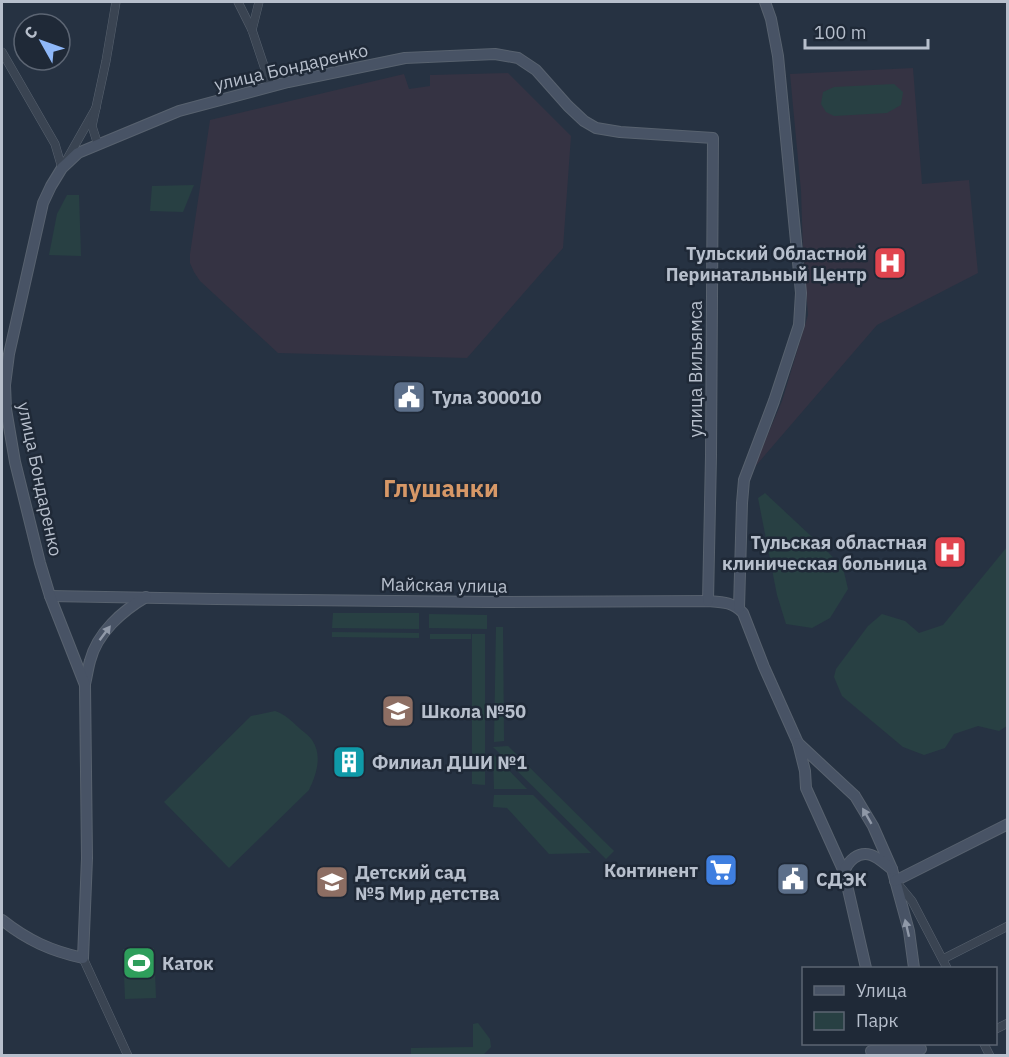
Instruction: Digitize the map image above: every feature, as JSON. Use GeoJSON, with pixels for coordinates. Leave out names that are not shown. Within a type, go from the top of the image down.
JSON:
{"type":"FeatureCollection","features":[{"type":"Feature","properties":{"kind":"street"},"geometry":{"type":"LineString","coordinates":[[98,145],[92,126],[116,2]]}},
{"type":"Feature","properties":{"kind":"street"},"geometry":{"type":"LineString","coordinates":[[238,2],[252,30],[271,87]]}},
{"type":"Feature","properties":{"kind":"street"},"geometry":{"type":"LineString","coordinates":[[252,30],[259,2]]}},
{"type":"Feature","properties":{"kind":"street"},"geometry":{"type":"LineString","coordinates":[[765,2],[771,19],[778,56],[801,293],[799,325],[774,401],[744,480],[739,608],[744,613],[764,667],[798,743],[806,788],[844,872],[866,967]]}},
{"type":"Feature","properties":{"kind":"street"},"geometry":{"type":"LineString","coordinates":[[2,52],[55,144],[62,168]]}},
{"type":"Feature","properties":{"kind":"street","name":"улица Бондаренко"},"geometry":{"type":"LineString","coordinates":[[128,1056],[83,958],[87,858],[85,684],[50,596],[40,563],[15,462],[6,409],[5,385],[9,354],[43,203],[62,168],[78,153],[179,111],[271,87],[405,58],[495,54],[518,58],[536,70],[568,106],[584,121],[596,128],[620,132],[713,138]]}},
{"type":"Feature","properties":{"kind":"street"},"geometry":{"type":"LineString","coordinates":[[62,168],[96,108]]}},
{"type":"Feature","properties":{"kind":"street","name":"улица Вильямса"},"geometry":{"type":"LineString","coordinates":[[708,601],[713,138]]}},
{"type":"Feature","properties":{"kind":"street","name":"Майская улица"},"geometry":{"type":"LineString","coordinates":[[50,596],[490,602],[708,601],[728,602],[739,608]]}},
{"type":"Feature","properties":{"kind":"street"},"geometry":{"type":"LineString","coordinates":[[85,684],[90,659],[103,635],[121,614],[147,597]]}},
{"type":"Feature","properties":{"kind":"street"},"geometry":{"type":"LineString","coordinates":[[798,743],[858,801],[873,826],[894,875],[909,932],[915,967]]}},
{"type":"Feature","properties":{"kind":"street"},"geometry":{"type":"LineString","coordinates":[[804,771],[821,768],[828,770]]}},
{"type":"Feature","properties":{"kind":"street"},"geometry":{"type":"LineString","coordinates":[[894,875],[1008,824]]}},
{"type":"Feature","properties":{"kind":"street"},"geometry":{"type":"LineString","coordinates":[[844,872],[852,859],[860,855],[871,855],[894,875],[912,901],[946,967]]}},
{"type":"Feature","properties":{"kind":"street"},"geometry":{"type":"LineString","coordinates":[[2,920],[43,946],[83,958]]}},
{"type":"Feature","properties":{"kind":"street"},"geometry":{"type":"LineString","coordinates":[[943,959],[1008,926]]}},
{"type":"Feature","properties":{"kind":"street"},"geometry":{"type":"LineString","coordinates":[[871,1050],[920,1049]]}},
{"type":"Feature","properties":{"kind":"shaded area","name":"Тульский Областной Перинатальный Центр"},"geometry":{"type":"Polygon","coordinates":[[[913,68],[922,184],[969,180],[978,273],[877,325],[753,469],[782,401],[808,315],[801,191],[790,74],[913,68]]]}},
{"type":"Feature","properties":{"kind":"shaded area"},"geometry":{"type":"Polygon","coordinates":[[[508,73],[571,136],[563,248],[467,358],[278,353],[200,281],[194,272],[190,263],[190,254],[210,120],[404,74],[409,89],[430,86],[430,75],[508,73]]]}},
{"type":"Feature","properties":{"kind":"green space"},"geometry":{"type":"Polygon","coordinates":[[[894,84],[903,92],[901,105],[887,113],[834,116],[826,112],[821,104],[823,92],[834,87],[894,84]]]}},
{"type":"Feature","properties":{"kind":"green space"},"geometry":{"type":"Polygon","coordinates":[[[194,185],[183,212],[150,211],[152,186],[194,185]]]}},
{"type":"Feature","properties":{"kind":"green space"},"geometry":{"type":"Polygon","coordinates":[[[67,195],[79,195],[81,256],[49,255],[57,214],[67,195]]]}},
{"type":"Feature","properties":{"kind":"green space"},"geometry":{"type":"Polygon","coordinates":[[[765,493],[843,568],[848,589],[830,618],[812,628],[786,624],[777,595],[758,498],[765,493]]]}},
{"type":"Feature","properties":{"kind":"green space"},"geometry":{"type":"Polygon","coordinates":[[[1007,547],[1007,726],[999,731],[978,726],[954,734],[945,748],[924,755],[903,747],[842,696],[834,677],[836,669],[868,626],[882,614],[905,621],[919,633],[943,625],[1007,547]]]}},
{"type":"Feature","properties":{"kind":"green space"},"geometry":{"type":"Polygon","coordinates":[[[333,613],[419,613],[419,629],[332,628],[333,613]]]}},
{"type":"Feature","properties":{"kind":"green space"},"geometry":{"type":"Polygon","coordinates":[[[429,614],[487,615],[487,629],[429,628],[429,614]]]}},
{"type":"Feature","properties":{"kind":"green space"},"geometry":{"type":"Polygon","coordinates":[[[496,627],[503,627],[504,741],[494,742],[496,627]]]}},
{"type":"Feature","properties":{"kind":"green space"},"geometry":{"type":"Polygon","coordinates":[[[332,632],[419,633],[419,638],[332,637],[332,632]]]}},
{"type":"Feature","properties":{"kind":"green space"},"geometry":{"type":"Polygon","coordinates":[[[430,634],[471,634],[471,639],[430,639],[430,634]]]}},
{"type":"Feature","properties":{"kind":"green space"},"geometry":{"type":"Polygon","coordinates":[[[472,634],[485,634],[485,785],[472,784],[472,634]]]}},
{"type":"Feature","properties":{"kind":"green space"},"geometry":{"type":"Polygon","coordinates":[[[275,711],[290,720],[312,740],[318,759],[316,772],[309,790],[229,868],[164,802],[251,716],[275,711]]]}},
{"type":"Feature","properties":{"kind":"green space"},"geometry":{"type":"Polygon","coordinates":[[[508,746],[614,851],[606,859],[493,747],[508,746]]]}},
{"type":"Feature","properties":{"kind":"green space"},"geometry":{"type":"Polygon","coordinates":[[[493,754],[527,789],[494,789],[493,754]]]}},
{"type":"Feature","properties":{"kind":"green space"},"geometry":{"type":"Polygon","coordinates":[[[494,795],[533,795],[591,853],[549,854],[507,808],[493,807],[494,795]]]}},
{"type":"Feature","properties":{"kind":"green space","name":"Каток"},"geometry":{"type":"Polygon","coordinates":[[[154,948],[156,998],[125,999],[123,949],[154,948]]]}},
{"type":"Feature","properties":{"kind":"green space"},"geometry":{"type":"Polygon","coordinates":[[[478,1023],[490,1039],[491,1047],[483,1055],[411,1055],[411,1048],[473,1047],[473,1024],[478,1023]]]}},
{"type":"Feature","properties":{"kind":"place","name":"Тульский Областной Перинатальный Центр"},"geometry":{"type":"Point","coordinates":[890,263]}},
{"type":"Feature","properties":{"kind":"place","name":"Тула 300010"},"geometry":{"type":"Point","coordinates":[409,397]}},
{"type":"Feature","properties":{"kind":"place","name":"Тульская областная клиническая больница"},"geometry":{"type":"Point","coordinates":[950,552]}},
{"type":"Feature","properties":{"kind":"place","name":"Школа №50"},"geometry":{"type":"Point","coordinates":[398,711]}},
{"type":"Feature","properties":{"kind":"place","name":"Филиал ДШИ №1"},"geometry":{"type":"Point","coordinates":[349,762]}},
{"type":"Feature","properties":{"kind":"place","name":"Континент"},"geometry":{"type":"Point","coordinates":[721,870]}},
{"type":"Feature","properties":{"kind":"place","name":"СДЭК"},"geometry":{"type":"Point","coordinates":[793,879]}},
{"type":"Feature","properties":{"kind":"place","name":"Детский сад №5 Мир детства"},"geometry":{"type":"Point","coordinates":[332,882]}},
{"type":"Feature","properties":{"kind":"place","name":"Каток"},"geometry":{"type":"Point","coordinates":[139,963]}},
{"type":"Feature","properties":{"kind":"district","name":"Глушанки"},"geometry":{"type":"Point","coordinates":[441,488]}}]}
